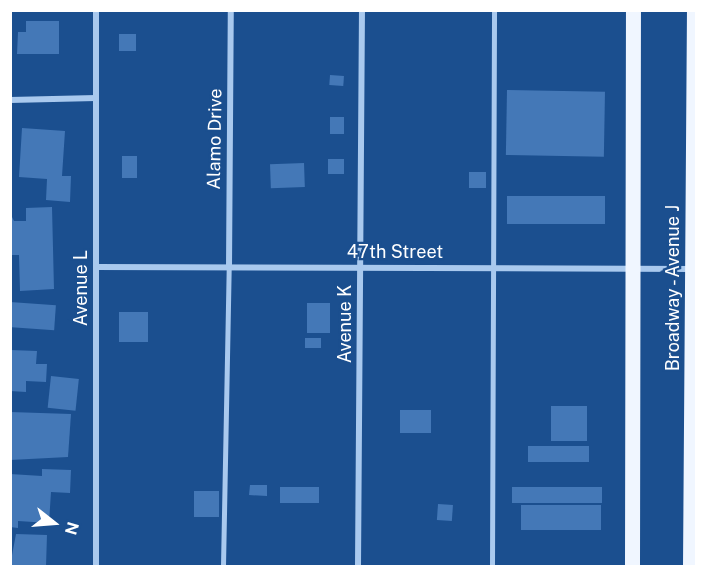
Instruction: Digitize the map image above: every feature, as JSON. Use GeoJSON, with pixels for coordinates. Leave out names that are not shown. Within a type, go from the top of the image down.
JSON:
{"type":"FeatureCollection","features":[{"type":"Feature","properties":{"kind":"main road"},"geometry":{"type":"LineString","coordinates":[[632,567],[633,10]]}},
{"type":"Feature","properties":{"kind":"main road","name":"Broadway - Avenue J"},"geometry":{"type":"LineString","coordinates":[[690,567],[694,432],[694,10]]}},
{"type":"Feature","properties":{"kind":"street","name":"Avenue L"},"geometry":{"type":"LineString","coordinates":[[96,10],[96,567]]}},
{"type":"Feature","properties":{"kind":"street","name":"Alamo Drive"},"geometry":{"type":"LineString","coordinates":[[229,267],[231,10]]}},
{"type":"Feature","properties":{"kind":"street","name":"Avenue K"},"geometry":{"type":"LineString","coordinates":[[358,567],[362,10]]}},
{"type":"Feature","properties":{"kind":"street"},"geometry":{"type":"LineString","coordinates":[[10,100],[96,98]]}},
{"type":"Feature","properties":{"kind":"street","name":"47th Street"},"geometry":{"type":"LineString","coordinates":[[96,267],[695,269]]}},
{"type":"Feature","properties":{"kind":"lane"},"geometry":{"type":"LineString","coordinates":[[492,567],[494,10]]}},
{"type":"Feature","properties":{"kind":"lane"},"geometry":{"type":"LineString","coordinates":[[223,567],[229,267]]}},
{"type":"Feature","properties":{"kind":"building"},"geometry":{"type":"Polygon","coordinates":[[[26,21],[59,21],[59,54],[17,54],[18,32],[26,32],[26,21]]]}},
{"type":"Feature","properties":{"kind":"building"},"geometry":{"type":"Polygon","coordinates":[[[119,34],[136,34],[136,51],[119,51],[119,34]]]}},
{"type":"Feature","properties":{"kind":"building"},"geometry":{"type":"Polygon","coordinates":[[[330,75],[344,76],[343,86],[329,85],[330,75]]]}},
{"type":"Feature","properties":{"kind":"building"},"geometry":{"type":"Polygon","coordinates":[[[507,90],[605,92],[604,157],[506,155],[507,90]]]}},
{"type":"Feature","properties":{"kind":"building"},"geometry":{"type":"Polygon","coordinates":[[[330,117],[344,117],[344,134],[330,134],[330,117]]]}},
{"type":"Feature","properties":{"kind":"building"},"geometry":{"type":"Polygon","coordinates":[[[22,128],[65,131],[62,176],[71,176],[70,202],[46,200],[47,179],[19,177],[22,128]]]}},
{"type":"Feature","properties":{"kind":"building"},"geometry":{"type":"Polygon","coordinates":[[[122,156],[137,156],[137,178],[122,178],[122,156]]]}},
{"type":"Feature","properties":{"kind":"building"},"geometry":{"type":"Polygon","coordinates":[[[328,159],[344,159],[344,174],[328,174],[328,159]]]}},
{"type":"Feature","properties":{"kind":"building"},"geometry":{"type":"Polygon","coordinates":[[[304,163],[305,187],[271,188],[270,164],[304,163]]]}},
{"type":"Feature","properties":{"kind":"building"},"geometry":{"type":"Polygon","coordinates":[[[469,172],[486,172],[486,188],[469,188],[469,172]]]}},
{"type":"Feature","properties":{"kind":"building"},"geometry":{"type":"Polygon","coordinates":[[[507,196],[605,196],[605,224],[507,224],[507,196]]]}},
{"type":"Feature","properties":{"kind":"building"},"geometry":{"type":"Polygon","coordinates":[[[52,207],[54,289],[20,291],[19,255],[10,255],[10,213],[14,221],[26,221],[26,208],[52,207]]]}},
{"type":"Feature","properties":{"kind":"building"},"geometry":{"type":"Polygon","coordinates":[[[10,302],[56,305],[54,330],[10,327],[10,302]]]}},
{"type":"Feature","properties":{"kind":"building"},"geometry":{"type":"Polygon","coordinates":[[[307,303],[330,303],[330,333],[307,333],[307,303]]]}},
{"type":"Feature","properties":{"kind":"building"},"geometry":{"type":"Polygon","coordinates":[[[119,312],[148,312],[148,342],[119,342],[119,312]]]}},
{"type":"Feature","properties":{"kind":"building"},"geometry":{"type":"Polygon","coordinates":[[[305,338],[321,338],[321,348],[305,348],[305,338]]]}},
{"type":"Feature","properties":{"kind":"building"},"geometry":{"type":"Polygon","coordinates":[[[10,350],[37,351],[36,364],[47,364],[46,382],[26,381],[26,392],[10,391],[10,350]]]}},
{"type":"Feature","properties":{"kind":"building"},"geometry":{"type":"Polygon","coordinates":[[[51,376],[79,379],[76,411],[48,408],[51,376]]]}},
{"type":"Feature","properties":{"kind":"building"},"geometry":{"type":"Polygon","coordinates":[[[551,406],[587,406],[587,441],[551,441],[551,406]]]}},
{"type":"Feature","properties":{"kind":"building"},"geometry":{"type":"Polygon","coordinates":[[[400,410],[431,410],[431,433],[400,433],[400,410]]]}},
{"type":"Feature","properties":{"kind":"building"},"geometry":{"type":"Polygon","coordinates":[[[10,412],[71,414],[68,457],[10,460],[10,412]]]}},
{"type":"Feature","properties":{"kind":"building"},"geometry":{"type":"Polygon","coordinates":[[[528,446],[589,446],[589,462],[528,462],[528,446]]]}},
{"type":"Feature","properties":{"kind":"building"},"geometry":{"type":"Polygon","coordinates":[[[42,469],[71,470],[70,493],[51,492],[49,523],[18,521],[18,528],[10,527],[10,474],[42,476],[42,469]]]}},
{"type":"Feature","properties":{"kind":"building"},"geometry":{"type":"Polygon","coordinates":[[[250,485],[267,485],[267,496],[249,495],[250,485]]]}},
{"type":"Feature","properties":{"kind":"building"},"geometry":{"type":"Polygon","coordinates":[[[280,487],[319,487],[319,503],[280,503],[280,487]]]}},
{"type":"Feature","properties":{"kind":"building"},"geometry":{"type":"Polygon","coordinates":[[[512,487],[602,487],[602,503],[512,503],[512,487]]]}},
{"type":"Feature","properties":{"kind":"building"},"geometry":{"type":"Polygon","coordinates":[[[194,491],[219,491],[219,517],[194,517],[194,491]]]}},
{"type":"Feature","properties":{"kind":"building"},"geometry":{"type":"Polygon","coordinates":[[[438,504],[453,505],[452,521],[437,520],[438,504]]]}},
{"type":"Feature","properties":{"kind":"building"},"geometry":{"type":"Polygon","coordinates":[[[521,505],[601,505],[601,530],[521,530],[521,505]]]}},
{"type":"Feature","properties":{"kind":"building"},"geometry":{"type":"Polygon","coordinates":[[[16,534],[47,535],[46,566],[10,566],[16,534]]]}}]}
